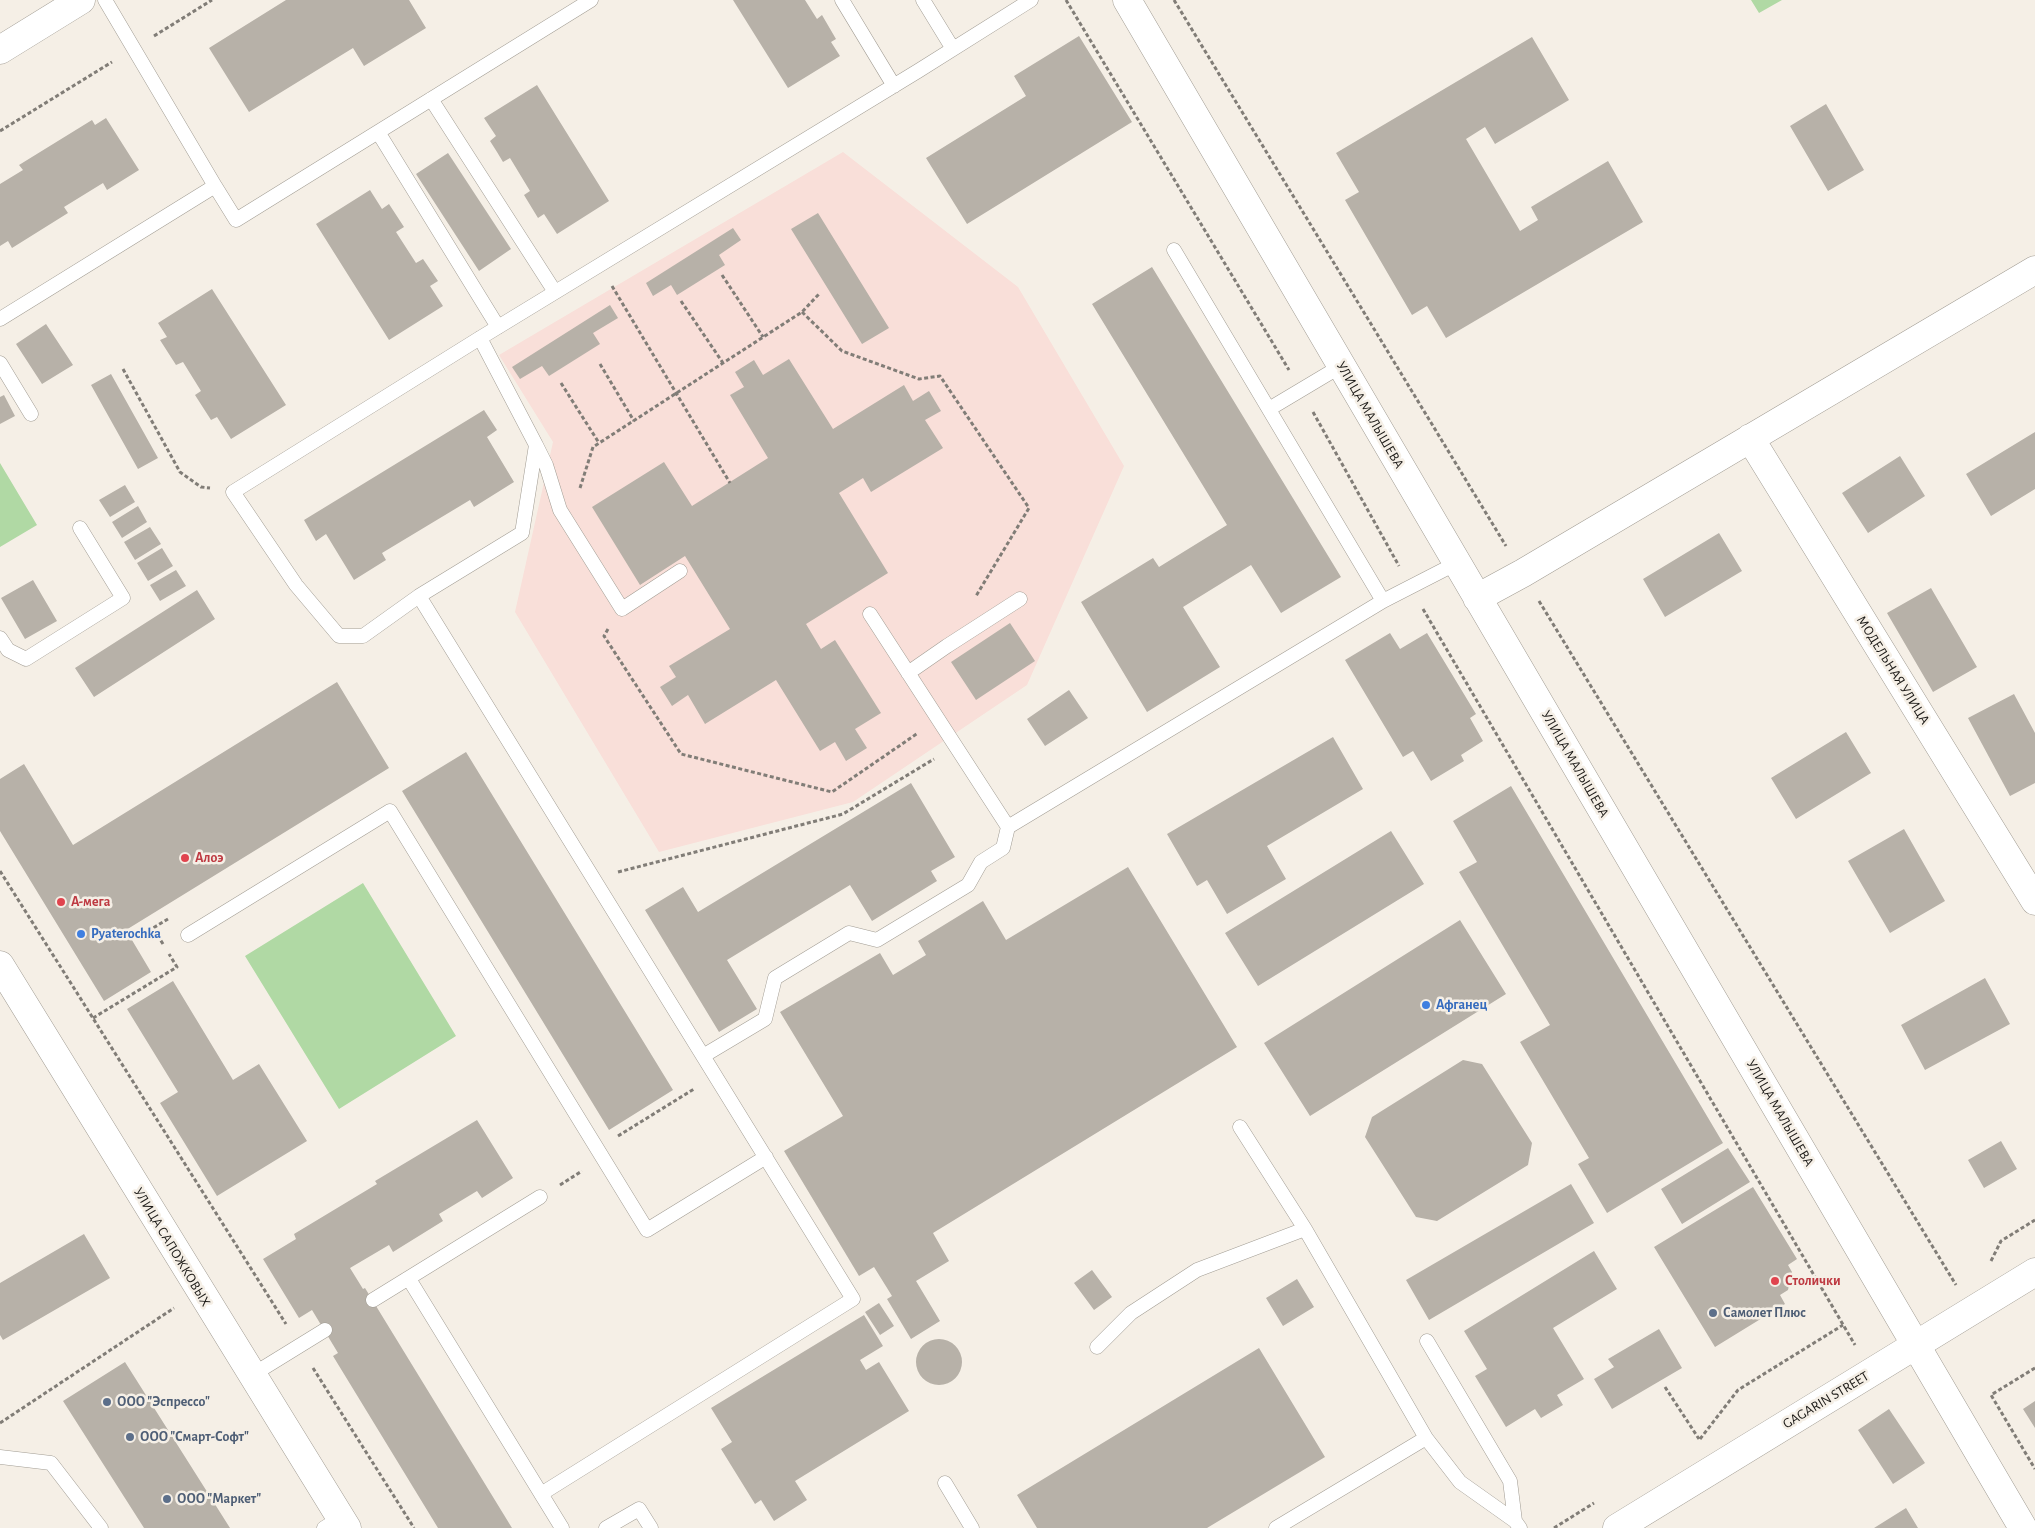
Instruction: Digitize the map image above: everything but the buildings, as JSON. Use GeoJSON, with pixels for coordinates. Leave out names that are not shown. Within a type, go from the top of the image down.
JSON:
{"type":"FeatureCollection","features":[{"type":"Feature","properties":{"kind":"street"},"geometry":{"type":"LineString","coordinates":[[0,50],[81,0]]}},
{"type":"Feature","properties":{"kind":"street","name":"УЛИЦА МАЛЫШЕВА"},"geometry":{"type":"LineString","coordinates":[[1127,0],[2023,1528]]}},
{"type":"Feature","properties":{"kind":"street"},"geometry":{"type":"LineString","coordinates":[[1477,598],[1523,573],[2035,270]]}},
{"type":"Feature","properties":{"kind":"street","name":"МОДЕЛЬНАЯ УЛИЦА"},"geometry":{"type":"LineString","coordinates":[[1750,438],[2035,901]]}},
{"type":"Feature","properties":{"kind":"street","name":"УЛИЦА САПОЖКОВЫХ"},"geometry":{"type":"LineString","coordinates":[[0,965],[199,1292],[252,1375],[337,1525]]}},
{"type":"Feature","properties":{"kind":"street","name":"GAGARIN STREET"},"geometry":{"type":"LineString","coordinates":[[1617,1528],[2035,1272]]}},
{"type":"Feature","properties":{"kind":"lane"},"geometry":{"type":"LineString","coordinates":[[106,0],[133,49],[236,220],[591,0]]}},
{"type":"Feature","properties":{"kind":"lane"},"geometry":{"type":"LineString","coordinates":[[842,0],[894,86]]}},
{"type":"Feature","properties":{"kind":"lane"},"geometry":{"type":"LineString","coordinates":[[923,0],[953,49]]}},
{"type":"Feature","properties":{"kind":"lane"},"geometry":{"type":"LineString","coordinates":[[536,446],[522,533],[420,596],[363,636],[340,636],[296,585],[233,492],[1031,0]]}},
{"type":"Feature","properties":{"kind":"lane"},"geometry":{"type":"LineString","coordinates":[[431,100],[555,292]]}},
{"type":"Feature","properties":{"kind":"lane"},"geometry":{"type":"LineString","coordinates":[[378,132],[498,327]]}},
{"type":"Feature","properties":{"kind":"lane"},"geometry":{"type":"LineString","coordinates":[[0,319],[215,186]]}},
{"type":"Feature","properties":{"kind":"lane"},"geometry":{"type":"LineString","coordinates":[[1174,250],[1383,601]]}},
{"type":"Feature","properties":{"kind":"lane"},"geometry":{"type":"LineString","coordinates":[[480,338],[546,465],[560,510],[622,609],[680,571]]}},
{"type":"Feature","properties":{"kind":"lane"},"geometry":{"type":"LineString","coordinates":[[0,363],[31,414]]}},
{"type":"Feature","properties":{"kind":"lane"},"geometry":{"type":"LineString","coordinates":[[1269,410],[1341,366]]}},
{"type":"Feature","properties":{"kind":"lane"},"geometry":{"type":"LineString","coordinates":[[0,638],[4,653],[26,659],[124,598],[80,528]]}},
{"type":"Feature","properties":{"kind":"lane"},"geometry":{"type":"LineString","coordinates":[[703,1056],[765,1019],[775,978],[849,933],[877,940],[968,885],[981,862],[1003,848],[1008,828],[1383,601],[1457,563]]}},
{"type":"Feature","properties":{"kind":"lane"},"geometry":{"type":"LineString","coordinates":[[420,596],[853,1299],[541,1494]]}},
{"type":"Feature","properties":{"kind":"lane"},"geometry":{"type":"LineString","coordinates":[[908,673],[946,646],[1020,599]]}},
{"type":"Feature","properties":{"kind":"lane"},"geometry":{"type":"LineString","coordinates":[[870,614],[939,718],[1008,828]]}},
{"type":"Feature","properties":{"kind":"lane"},"geometry":{"type":"LineString","coordinates":[[188,935],[390,811],[647,1230],[766,1157]]}},
{"type":"Feature","properties":{"kind":"lane"},"geometry":{"type":"LineString","coordinates":[[1240,1127],[1304,1229],[1426,1438],[1460,1482],[1518,1524]]}},
{"type":"Feature","properties":{"kind":"lane"},"geometry":{"type":"LineString","coordinates":[[373,1300],[540,1197]]}},
{"type":"Feature","properties":{"kind":"lane"},"geometry":{"type":"LineString","coordinates":[[1096,1347],[1131,1313],[1196,1270],[1304,1229]]}},
{"type":"Feature","properties":{"kind":"lane"},"geometry":{"type":"LineString","coordinates":[[408,1279],[562,1528]]}},
{"type":"Feature","properties":{"kind":"lane"},"geometry":{"type":"LineString","coordinates":[[252,1375],[324,1330]]}},
{"type":"Feature","properties":{"kind":"lane"},"geometry":{"type":"LineString","coordinates":[[1427,1341],[1510,1481],[1518,1524]]}},
{"type":"Feature","properties":{"kind":"lane"},"geometry":{"type":"LineString","coordinates":[[1276,1528],[1426,1438]]}},
{"type":"Feature","properties":{"kind":"lane"},"geometry":{"type":"LineString","coordinates":[[0,1457],[52,1463],[101,1528]]}},
{"type":"Feature","properties":{"kind":"lane"},"geometry":{"type":"LineString","coordinates":[[945,1483],[972,1528]]}},
{"type":"Feature","properties":{"kind":"lane"},"geometry":{"type":"LineString","coordinates":[[606,1528],[638,1508],[651,1528]]}},
{"type":"Feature","properties":{"kind":"path"},"geometry":{"type":"LineString","coordinates":[[0,131],[212,0]]}},
{"type":"Feature","properties":{"kind":"path"},"geometry":{"type":"LineString","coordinates":[[1066,0],[1301,390],[1411,588],[1872,1373]]}},
{"type":"Feature","properties":{"kind":"path"},"geometry":{"type":"LineString","coordinates":[[1174,0],[1958,1288]]}},
{"type":"Feature","properties":{"kind":"path"},"geometry":{"type":"LineString","coordinates":[[600,265],[730,483]]}},
{"type":"Feature","properties":{"kind":"path"},"geometry":{"type":"LineString","coordinates":[[722,275],[763,337]]}},
{"type":"Feature","properties":{"kind":"path"},"geometry":{"type":"LineString","coordinates":[[560,510],[577,499],[593,447],[802,312],[820,294]]}},
{"type":"Feature","properties":{"kind":"path"},"geometry":{"type":"LineString","coordinates":[[681,301],[723,363]]}},
{"type":"Feature","properties":{"kind":"path"},"geometry":{"type":"LineString","coordinates":[[802,312],[842,351],[919,379],[940,376],[1030,508],[976,597]]}},
{"type":"Feature","properties":{"kind":"path"},"geometry":{"type":"LineString","coordinates":[[600,364],[634,421]]}},
{"type":"Feature","properties":{"kind":"path"},"geometry":{"type":"LineString","coordinates":[[123,369],[180,472],[201,487],[233,492]]}},
{"type":"Feature","properties":{"kind":"path"},"geometry":{"type":"LineString","coordinates":[[561,383],[599,443]]}},
{"type":"Feature","properties":{"kind":"path"},"geometry":{"type":"LineString","coordinates":[[622,609],[604,636],[681,754],[832,792],[939,718]]}},
{"type":"Feature","properties":{"kind":"path"},"geometry":{"type":"LineString","coordinates":[[594,878],[843,814],[956,746]]}},
{"type":"Feature","properties":{"kind":"path"},"geometry":{"type":"LineString","coordinates":[[0,871],[414,1528]]}},
{"type":"Feature","properties":{"kind":"path"},"geometry":{"type":"LineString","coordinates":[[93,1018],[177,967],[153,928],[170,918]]}},
{"type":"Feature","properties":{"kind":"path"},"geometry":{"type":"LineString","coordinates":[[612,1139],[716,1076]]}},
{"type":"Feature","properties":{"kind":"path"},"geometry":{"type":"LineString","coordinates":[[540,1197],[602,1158]]}},
{"type":"Feature","properties":{"kind":"path"},"geometry":{"type":"LineString","coordinates":[[0,1424],[199,1292]]}},
{"type":"Feature","properties":{"kind":"path"},"geometry":{"type":"LineString","coordinates":[[1691,1444],[1699,1439],[1738,1390],[1843,1325]]}},
{"type":"Feature","properties":{"kind":"path"},"geometry":{"type":"LineString","coordinates":[[2035,1368],[1991,1395],[2035,1469]]}},
{"type":"Feature","properties":{"kind":"path"},"geometry":{"type":"LineString","coordinates":[[1665,1387],[1718,1466]]}},
{"type":"Feature","properties":{"kind":"path"},"geometry":{"type":"LineString","coordinates":[[1554,1528],[1597,1502]]}},
{"type":"Feature","properties":{"kind":"shaded area"},"geometry":{"type":"Polygon","coordinates":[[[843,152],[1018,287],[1124,466],[1027,685],[853,802],[659,852],[515,612],[553,442],[499,355],[843,152]]]}},
{"type":"Feature","properties":{"kind":"green space"},"geometry":{"type":"Polygon","coordinates":[[[1751,0],[1782,0],[1759,13],[1751,0]]]}},
{"type":"Feature","properties":{"kind":"green space"},"geometry":{"type":"Polygon","coordinates":[[[0,463],[37,525],[0,547],[0,463]]]}},
{"type":"Feature","properties":{"kind":"green space"},"geometry":{"type":"Polygon","coordinates":[[[363,883],[456,1036],[339,1109],[245,956],[363,883]]]}},
{"type":"Feature","properties":{"kind":"place","name":"Алоэ"},"geometry":{"type":"Point","coordinates":[185,858]}},
{"type":"Feature","properties":{"kind":"place","name":"А-мега"},"geometry":{"type":"Point","coordinates":[61,902]}},
{"type":"Feature","properties":{"kind":"place","name":"Pyaterochka"},"geometry":{"type":"Point","coordinates":[81,934]}},
{"type":"Feature","properties":{"kind":"place","name":"Афганец"},"geometry":{"type":"Point","coordinates":[1426,1005]}},
{"type":"Feature","properties":{"kind":"place","name":"Столички"},"geometry":{"type":"Point","coordinates":[1775,1281]}},
{"type":"Feature","properties":{"kind":"place","name":"Самолет Плюс"},"geometry":{"type":"Point","coordinates":[1713,1313]}},
{"type":"Feature","properties":{"kind":"place","name":"ООО \"Эспрессо\""},"geometry":{"type":"Point","coordinates":[107,1402]}},
{"type":"Feature","properties":{"kind":"place","name":"ООО \"Смарт-Софт\""},"geometry":{"type":"Point","coordinates":[130,1437]}},
{"type":"Feature","properties":{"kind":"place","name":"ООО \"Маркет\""},"geometry":{"type":"Point","coordinates":[167,1499]}}]}
